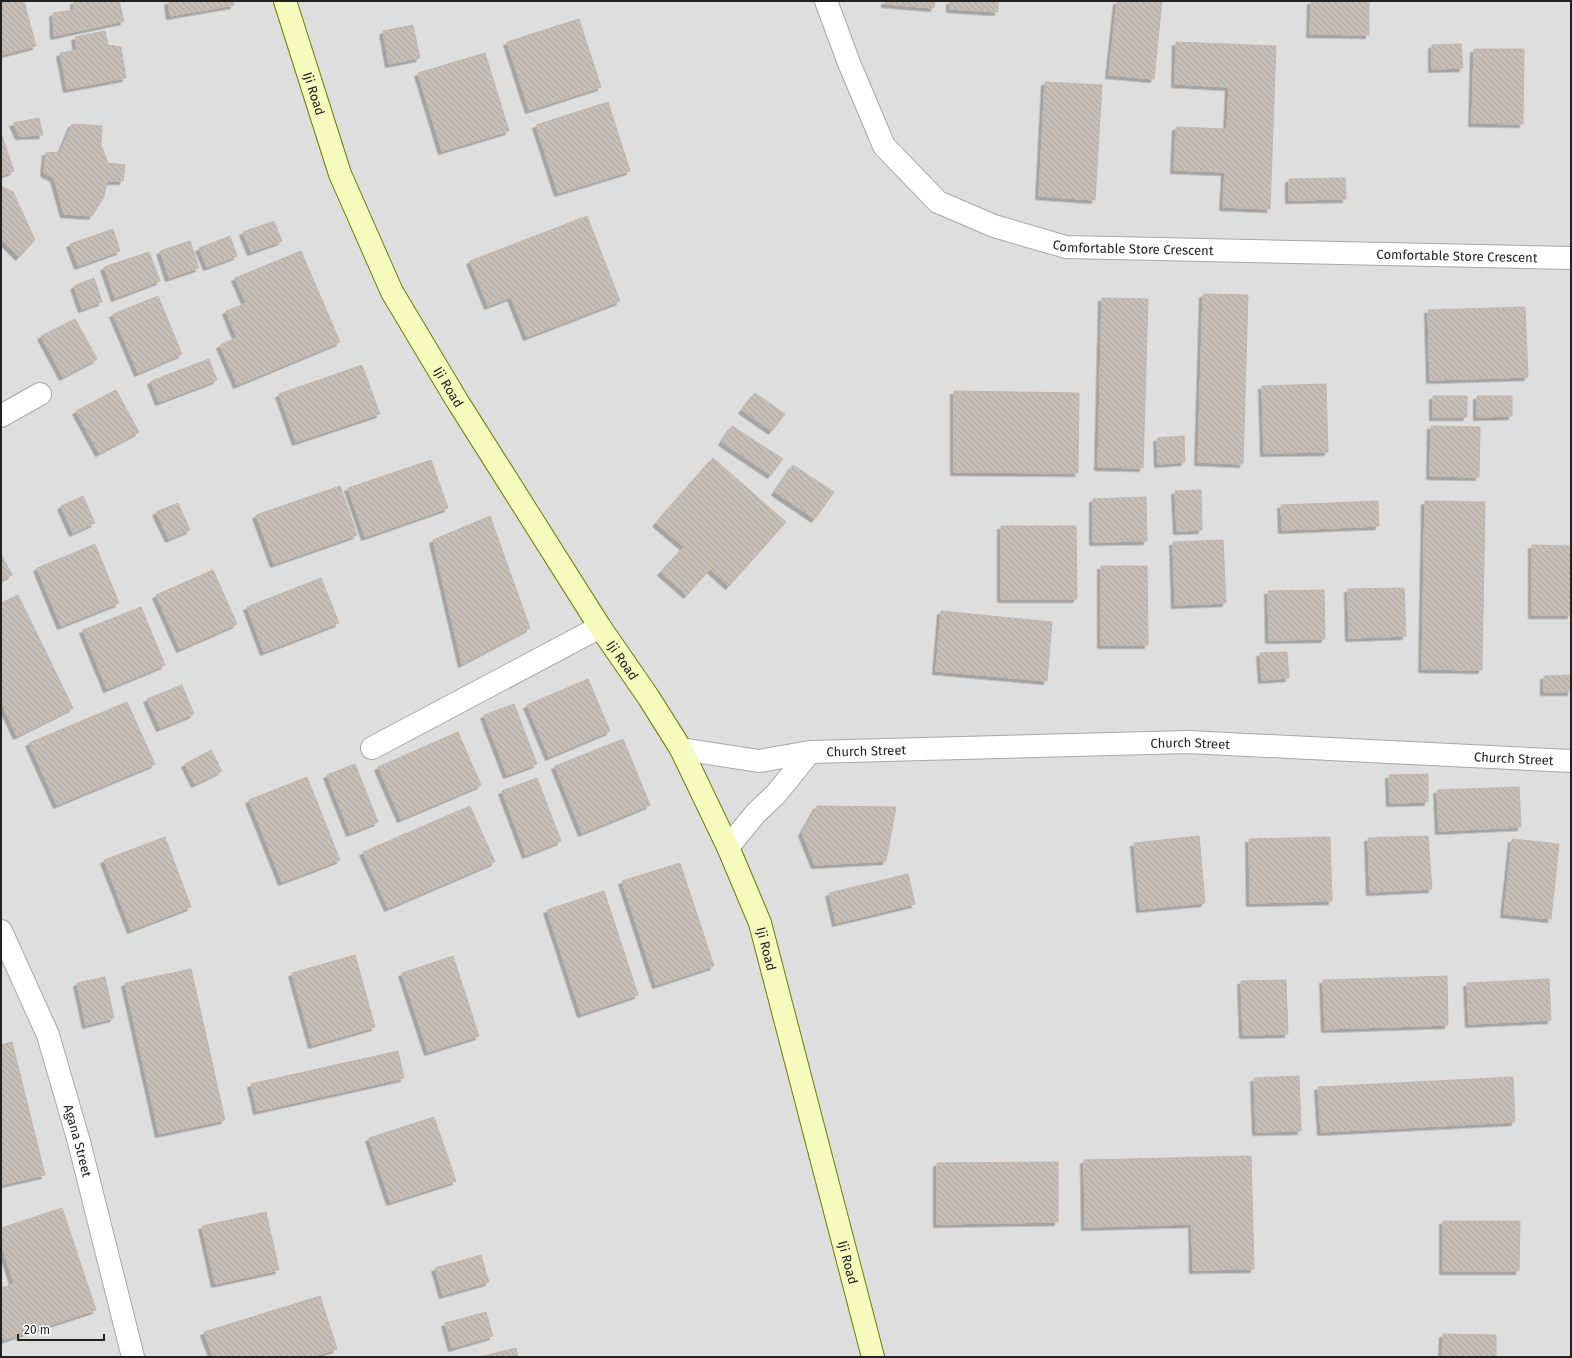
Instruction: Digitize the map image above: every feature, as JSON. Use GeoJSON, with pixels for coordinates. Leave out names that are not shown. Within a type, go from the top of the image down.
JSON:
{"type":"FeatureCollection","features":[{"type":"Feature","properties":{"kind":"street","name":"Iji Road"},"geometry":{"type":"LineString","coordinates":[[285,1],[340,174],[392,292],[456,399],[600,627],[649,698],[681,749],[728,847],[760,923],[873,1357]]}},
{"type":"Feature","properties":{"kind":"street","name":"Comfortable Store Crescent"},"geometry":{"type":"LineString","coordinates":[[826,1],[849,63],[884,146],[938,202],[994,226],[1066,247],[1571,258]]}},
{"type":"Feature","properties":{"kind":"street"},"geometry":{"type":"LineString","coordinates":[[1,416],[40,394]]}},
{"type":"Feature","properties":{"kind":"street"},"geometry":{"type":"LineString","coordinates":[[372,748],[600,627]]}},
{"type":"Feature","properties":{"kind":"street","name":"Church Street"},"geometry":{"type":"LineString","coordinates":[[681,749],[759,761],[810,752],[1188,742],[1571,761]]}},
{"type":"Feature","properties":{"kind":"street"},"geometry":{"type":"LineString","coordinates":[[728,847],[756,813],[776,794],[810,752]]}},
{"type":"Feature","properties":{"kind":"street","name":"Agana Street"},"geometry":{"type":"LineString","coordinates":[[1,931],[48,1035],[79,1142],[133,1357]]}},
{"type":"Feature","properties":{"kind":"shaded area"},"geometry":{"type":"Polygon","coordinates":[[[1,1],[1571,1],[1571,1357],[1,1357],[1,1]]]}},
{"type":"Feature","properties":{"kind":"building"},"geometry":{"type":"Polygon","coordinates":[[[1,1],[24,1],[36,46],[1,55],[1,1]]]}},
{"type":"Feature","properties":{"kind":"building"},"geometry":{"type":"Polygon","coordinates":[[[74,1],[119,1],[124,21],[54,36],[53,13],[74,10],[74,1]]]}},
{"type":"Feature","properties":{"kind":"building"},"geometry":{"type":"Polygon","coordinates":[[[168,1],[233,1],[234,5],[170,16],[168,1]]]}},
{"type":"Feature","properties":{"kind":"building"},"geometry":{"type":"Polygon","coordinates":[[[885,1],[935,1],[934,8],[885,4],[885,1]]]}},
{"type":"Feature","properties":{"kind":"building"},"geometry":{"type":"Polygon","coordinates":[[[950,1],[998,1],[998,12],[950,9],[950,1]]]}},
{"type":"Feature","properties":{"kind":"building"},"geometry":{"type":"Polygon","coordinates":[[[1117,1],[1162,1],[1154,79],[1109,75],[1117,1]]]}},
{"type":"Feature","properties":{"kind":"building"},"geometry":{"type":"Polygon","coordinates":[[[1311,1],[1369,1],[1369,35],[1310,34],[1311,1]]]}},
{"type":"Feature","properties":{"kind":"building"},"geometry":{"type":"Polygon","coordinates":[[[579,19],[601,87],[529,110],[507,42],[579,19]]]}},
{"type":"Feature","properties":{"kind":"building"},"geometry":{"type":"Polygon","coordinates":[[[413,25],[420,58],[389,64],[383,31],[413,25]]]}},
{"type":"Feature","properties":{"kind":"building"},"geometry":{"type":"Polygon","coordinates":[[[105,31],[108,45],[121,47],[126,78],[67,89],[60,53],[77,50],[75,37],[105,31]]]}},
{"type":"Feature","properties":{"kind":"building"},"geometry":{"type":"Polygon","coordinates":[[[1176,42],[1276,46],[1270,209],[1223,207],[1225,172],[1174,170],[1176,127],[1227,129],[1229,87],[1175,84],[1176,42]]]}},
{"type":"Feature","properties":{"kind":"building"},"geometry":{"type":"Polygon","coordinates":[[[1461,44],[1463,68],[1432,69],[1432,45],[1461,44]]]}},
{"type":"Feature","properties":{"kind":"building"},"geometry":{"type":"Polygon","coordinates":[[[1474,49],[1524,49],[1523,124],[1472,123],[1474,49]]]}},
{"type":"Feature","properties":{"kind":"building"},"geometry":{"type":"Polygon","coordinates":[[[485,53],[509,131],[442,151],[418,73],[485,53]]]}},
{"type":"Feature","properties":{"kind":"building"},"geometry":{"type":"Polygon","coordinates":[[[1045,82],[1102,85],[1095,200],[1039,196],[1045,82]]]}},
{"type":"Feature","properties":{"kind":"building"},"geometry":{"type":"Polygon","coordinates":[[[608,102],[630,171],[558,193],[536,125],[608,102]]]}},
{"type":"Feature","properties":{"kind":"building"},"geometry":{"type":"Polygon","coordinates":[[[39,118],[43,135],[19,136],[13,123],[39,118]]]}},
{"type":"Feature","properties":{"kind":"building"},"geometry":{"type":"Polygon","coordinates":[[[72,124],[102,126],[101,145],[108,163],[125,165],[123,181],[107,181],[104,197],[92,216],[64,214],[54,178],[44,173],[46,152],[60,153],[72,124]]]}},
{"type":"Feature","properties":{"kind":"building"},"geometry":{"type":"Polygon","coordinates":[[[1,133],[14,171],[1,176],[1,133]]]}},
{"type":"Feature","properties":{"kind":"building"},"geometry":{"type":"Polygon","coordinates":[[[1345,178],[1346,199],[1289,200],[1289,179],[1345,178]]]}},
{"type":"Feature","properties":{"kind":"building"},"geometry":{"type":"Polygon","coordinates":[[[1,186],[13,192],[35,240],[19,257],[1,239],[1,186]]]}},
{"type":"Feature","properties":{"kind":"building"},"geometry":{"type":"Polygon","coordinates":[[[587,216],[620,301],[527,337],[511,297],[488,306],[470,261],[587,216]]]}},
{"type":"Feature","properties":{"kind":"building"},"geometry":{"type":"Polygon","coordinates":[[[274,221],[282,241],[251,252],[243,232],[274,221]]]}},
{"type":"Feature","properties":{"kind":"building"},"geometry":{"type":"Polygon","coordinates":[[[113,229],[120,251],[78,266],[70,244],[113,229]]]}},
{"type":"Feature","properties":{"kind":"building"},"geometry":{"type":"Polygon","coordinates":[[[230,236],[237,256],[207,267],[199,248],[230,236]]]}},
{"type":"Feature","properties":{"kind":"building"},"geometry":{"type":"Polygon","coordinates":[[[190,241],[199,268],[169,278],[160,251],[190,241]]]}},
{"type":"Feature","properties":{"kind":"building"},"geometry":{"type":"Polygon","coordinates":[[[301,251],[340,342],[237,385],[220,345],[237,338],[226,311],[246,303],[235,278],[301,251]]]}},
{"type":"Feature","properties":{"kind":"building"},"geometry":{"type":"Polygon","coordinates":[[[149,252],[160,281],[115,298],[104,267],[149,252]]]}},
{"type":"Feature","properties":{"kind":"building"},"geometry":{"type":"Polygon","coordinates":[[[94,278],[102,302],[82,309],[74,286],[94,278]]]}},
{"type":"Feature","properties":{"kind":"building"},"geometry":{"type":"Polygon","coordinates":[[[1203,294],[1248,295],[1243,464],[1198,462],[1203,294]]]}},
{"type":"Feature","properties":{"kind":"building"},"geometry":{"type":"Polygon","coordinates":[[[158,296],[182,354],[138,373],[113,314],[158,296]]]}},
{"type":"Feature","properties":{"kind":"building"},"geometry":{"type":"Polygon","coordinates":[[[1102,298],[1148,299],[1143,468],[1098,467],[1102,298]]]}},
{"type":"Feature","properties":{"kind":"building"},"geometry":{"type":"Polygon","coordinates":[[[1525,307],[1528,377],[1430,380],[1428,310],[1525,307]]]}},
{"type":"Feature","properties":{"kind":"building"},"geometry":{"type":"Polygon","coordinates":[[[75,319],[97,359],[63,377],[41,336],[75,319]]]}},
{"type":"Feature","properties":{"kind":"building"},"geometry":{"type":"Polygon","coordinates":[[[209,359],[217,380],[159,402],[151,381],[209,359]]]}},
{"type":"Feature","properties":{"kind":"building"},"geometry":{"type":"Polygon","coordinates":[[[362,365],[380,414],[296,442],[279,394],[362,365]]]}},
{"type":"Feature","properties":{"kind":"building"},"geometry":{"type":"Polygon","coordinates":[[[1326,384],[1328,452],[1264,453],[1262,386],[1326,384]]]}},
{"type":"Feature","properties":{"kind":"building"},"geometry":{"type":"Polygon","coordinates":[[[116,390],[139,432],[99,453],[76,411],[116,390]]]}},
{"type":"Feature","properties":{"kind":"building"},"geometry":{"type":"Polygon","coordinates":[[[954,391],[1079,393],[1078,473],[954,472],[954,391]]]}},
{"type":"Feature","properties":{"kind":"building"},"geometry":{"type":"Polygon","coordinates":[[[755,393],[785,414],[772,431],[742,410],[755,393]]]}},
{"type":"Feature","properties":{"kind":"building"},"geometry":{"type":"Polygon","coordinates":[[[1433,396],[1467,396],[1467,417],[1433,417],[1433,396]]]}},
{"type":"Feature","properties":{"kind":"building"},"geometry":{"type":"Polygon","coordinates":[[[1477,396],[1512,396],[1512,416],[1477,417],[1477,396]]]}},
{"type":"Feature","properties":{"kind":"building"},"geometry":{"type":"Polygon","coordinates":[[[732,426],[783,459],[771,475],[722,442],[732,426]]]}},
{"type":"Feature","properties":{"kind":"building"},"geometry":{"type":"Polygon","coordinates":[[[1431,426],[1480,427],[1479,477],[1430,476],[1431,426]]]}},
{"type":"Feature","properties":{"kind":"building"},"geometry":{"type":"Polygon","coordinates":[[[1184,436],[1185,462],[1158,464],[1157,438],[1184,436]]]}},
{"type":"Feature","properties":{"kind":"building"},"geometry":{"type":"Polygon","coordinates":[[[713,458],[786,522],[729,586],[710,569],[687,595],[661,572],[684,547],[656,523],[713,458]]]}},
{"type":"Feature","properties":{"kind":"building"},"geometry":{"type":"Polygon","coordinates":[[[431,460],[448,508],[365,537],[348,488],[431,460]]]}},
{"type":"Feature","properties":{"kind":"building"},"geometry":{"type":"Polygon","coordinates":[[[793,465],[834,492],[815,519],[775,492],[793,465]]]}},
{"type":"Feature","properties":{"kind":"building"},"geometry":{"type":"Polygon","coordinates":[[[340,486],[357,535],[274,564],[256,515],[340,486]]]}},
{"type":"Feature","properties":{"kind":"building"},"geometry":{"type":"Polygon","coordinates":[[[1201,490],[1202,530],[1177,531],[1175,491],[1201,490]]]}},
{"type":"Feature","properties":{"kind":"building"},"geometry":{"type":"Polygon","coordinates":[[[83,496],[95,523],[73,533],[61,506],[83,496]]]}},
{"type":"Feature","properties":{"kind":"building"},"geometry":{"type":"Polygon","coordinates":[[[1146,497],[1147,541],[1093,542],[1093,499],[1146,497]]]}},
{"type":"Feature","properties":{"kind":"building"},"geometry":{"type":"Polygon","coordinates":[[[1378,501],[1379,526],[1282,530],[1281,505],[1378,501]]]}},
{"type":"Feature","properties":{"kind":"building"},"geometry":{"type":"Polygon","coordinates":[[[1425,501],[1485,502],[1482,670],[1422,669],[1425,501]]]}},
{"type":"Feature","properties":{"kind":"building"},"geometry":{"type":"Polygon","coordinates":[[[178,503],[190,530],[169,539],[156,512],[178,503]]]}},
{"type":"Feature","properties":{"kind":"building"},"geometry":{"type":"Polygon","coordinates":[[[490,516],[530,628],[462,664],[433,540],[490,516]]]}},
{"type":"Feature","properties":{"kind":"building"},"geometry":{"type":"Polygon","coordinates":[[[1001,526],[1076,526],[1077,599],[1001,599],[1001,526]]]}},
{"type":"Feature","properties":{"kind":"building"},"geometry":{"type":"Polygon","coordinates":[[[1223,540],[1226,603],[1175,605],[1173,542],[1223,540]]]}},
{"type":"Feature","properties":{"kind":"building"},"geometry":{"type":"Polygon","coordinates":[[[95,544],[119,603],[61,626],[37,568],[95,544]]]}},
{"type":"Feature","properties":{"kind":"building"},"geometry":{"type":"Polygon","coordinates":[[[1532,545],[1571,546],[1571,615],[1532,615],[1532,545]]]}},
{"type":"Feature","properties":{"kind":"building"},"geometry":{"type":"Polygon","coordinates":[[[1,554],[12,575],[1,580],[1,554]]]}},
{"type":"Feature","properties":{"kind":"building"},"geometry":{"type":"Polygon","coordinates":[[[1101,566],[1147,566],[1148,645],[1101,645],[1101,566]]]}},
{"type":"Feature","properties":{"kind":"building"},"geometry":{"type":"Polygon","coordinates":[[[213,570],[237,624],[180,649],[156,595],[213,570]]]}},
{"type":"Feature","properties":{"kind":"building"},"geometry":{"type":"Polygon","coordinates":[[[321,578],[339,623],[264,652],[247,607],[321,578]]]}},
{"type":"Feature","properties":{"kind":"building"},"geometry":{"type":"Polygon","coordinates":[[[1404,588],[1406,636],[1349,638],[1348,589],[1404,588]]]}},
{"type":"Feature","properties":{"kind":"building"},"geometry":{"type":"Polygon","coordinates":[[[1324,590],[1325,639],[1269,640],[1268,591],[1324,590]]]}},
{"type":"Feature","properties":{"kind":"building"},"geometry":{"type":"Polygon","coordinates":[[[18,595],[73,708],[17,736],[1,702],[1,603],[18,595]]]}},
{"type":"Feature","properties":{"kind":"building"},"geometry":{"type":"Polygon","coordinates":[[[141,607],[165,665],[107,689],[83,630],[141,607]]]}},
{"type":"Feature","properties":{"kind":"building"},"geometry":{"type":"Polygon","coordinates":[[[941,611],[1052,622],[1047,681],[936,671],[941,611]]]}},
{"type":"Feature","properties":{"kind":"building"},"geometry":{"type":"Polygon","coordinates":[[[1287,652],[1289,678],[1262,680],[1260,653],[1287,652]]]}},
{"type":"Feature","properties":{"kind":"building"},"geometry":{"type":"Polygon","coordinates":[[[1571,675],[1571,692],[1544,692],[1544,676],[1571,675]]]}},
{"type":"Feature","properties":{"kind":"building"},"geometry":{"type":"Polygon","coordinates":[[[588,679],[610,731],[549,757],[527,705],[588,679]]]}},
{"type":"Feature","properties":{"kind":"building"},"geometry":{"type":"Polygon","coordinates":[[[182,685],[194,714],[160,728],[147,699],[182,685]]]}},
{"type":"Feature","properties":{"kind":"building"},"geometry":{"type":"Polygon","coordinates":[[[127,702],[155,764],[57,805],[29,743],[127,702]]]}},
{"type":"Feature","properties":{"kind":"building"},"geometry":{"type":"Polygon","coordinates":[[[514,704],[537,764],[507,775],[484,715],[514,704]]]}},
{"type":"Feature","properties":{"kind":"building"},"geometry":{"type":"Polygon","coordinates":[[[458,732],[481,785],[401,819],[378,767],[458,732]]]}},
{"type":"Feature","properties":{"kind":"building"},"geometry":{"type":"Polygon","coordinates":[[[623,739],[650,805],[582,833],[555,766],[623,739]]]}},
{"type":"Feature","properties":{"kind":"building"},"geometry":{"type":"Polygon","coordinates":[[[211,750],[222,771],[195,784],[185,764],[211,750]]]}},
{"type":"Feature","properties":{"kind":"building"},"geometry":{"type":"Polygon","coordinates":[[[355,764],[378,822],[350,833],[327,775],[355,764]]]}},
{"type":"Feature","properties":{"kind":"building"},"geometry":{"type":"Polygon","coordinates":[[[1428,774],[1428,802],[1390,803],[1389,775],[1428,774]]]}},
{"type":"Feature","properties":{"kind":"building"},"geometry":{"type":"Polygon","coordinates":[[[307,777],[340,860],[282,882],[249,800],[307,777]]]}},
{"type":"Feature","properties":{"kind":"building"},"geometry":{"type":"Polygon","coordinates":[[[537,778],[561,841],[526,855],[502,791],[537,778]]]}},
{"type":"Feature","properties":{"kind":"building"},"geometry":{"type":"Polygon","coordinates":[[[1519,787],[1521,827],[1439,831],[1437,790],[1519,787]]]}},
{"type":"Feature","properties":{"kind":"building"},"geometry":{"type":"Polygon","coordinates":[[[470,806],[495,862],[388,908],[363,852],[470,806]]]}},
{"type":"Feature","properties":{"kind":"building"},"geometry":{"type":"Polygon","coordinates":[[[817,806],[896,807],[886,861],[815,865],[802,833],[817,806]]]}},
{"type":"Feature","properties":{"kind":"building"},"geometry":{"type":"Polygon","coordinates":[[[1199,836],[1205,903],[1140,909],[1134,843],[1199,836]]]}},
{"type":"Feature","properties":{"kind":"building"},"geometry":{"type":"Polygon","coordinates":[[[1428,836],[1432,889],[1370,892],[1368,838],[1428,836]]]}},
{"type":"Feature","properties":{"kind":"building"},"geometry":{"type":"Polygon","coordinates":[[[165,837],[191,907],[131,930],[104,860],[165,837]]]}},
{"type":"Feature","properties":{"kind":"building"},"geometry":{"type":"Polygon","coordinates":[[[1330,837],[1332,901],[1250,903],[1249,839],[1330,837]]]}},
{"type":"Feature","properties":{"kind":"building"},"geometry":{"type":"Polygon","coordinates":[[[1512,839],[1559,844],[1551,919],[1504,914],[1512,839]]]}},
{"type":"Feature","properties":{"kind":"building"},"geometry":{"type":"Polygon","coordinates":[[[680,863],[714,966],[656,985],[622,881],[680,863]]]}},
{"type":"Feature","properties":{"kind":"building"},"geometry":{"type":"Polygon","coordinates":[[[908,874],[915,904],[836,923],[829,893],[908,874]]]}},
{"type":"Feature","properties":{"kind":"building"},"geometry":{"type":"Polygon","coordinates":[[[604,891],[638,995],[581,1014],[547,910],[604,891]]]}},
{"type":"Feature","properties":{"kind":"building"},"geometry":{"type":"Polygon","coordinates":[[[355,955],[375,1027],[312,1045],[292,973],[355,955]]]}},
{"type":"Feature","properties":{"kind":"building"},"geometry":{"type":"Polygon","coordinates":[[[453,956],[479,1036],[428,1052],[402,973],[453,956]]]}},
{"type":"Feature","properties":{"kind":"building"},"geometry":{"type":"Polygon","coordinates":[[[191,969],[225,1120],[159,1134],[125,983],[191,969]]]}},
{"type":"Feature","properties":{"kind":"building"},"geometry":{"type":"Polygon","coordinates":[[[1447,976],[1448,1025],[1325,1029],[1323,980],[1447,976]]]}},
{"type":"Feature","properties":{"kind":"building"},"geometry":{"type":"Polygon","coordinates":[[[105,977],[114,1018],[86,1025],[77,983],[105,977]]]}},
{"type":"Feature","properties":{"kind":"building"},"geometry":{"type":"Polygon","coordinates":[[[1549,979],[1551,1020],[1469,1024],[1467,983],[1549,979]]]}},
{"type":"Feature","properties":{"kind":"building"},"geometry":{"type":"Polygon","coordinates":[[[1286,980],[1288,1034],[1243,1035],[1241,981],[1286,980]]]}},
{"type":"Feature","properties":{"kind":"building"},"geometry":{"type":"Polygon","coordinates":[[[12,1042],[45,1175],[1,1185],[1,1045],[12,1042]]]}},
{"type":"Feature","properties":{"kind":"building"},"geometry":{"type":"Polygon","coordinates":[[[398,1051],[404,1078],[257,1111],[251,1084],[398,1051]]]}},
{"type":"Feature","properties":{"kind":"building"},"geometry":{"type":"Polygon","coordinates":[[[1299,1076],[1301,1131],[1256,1132],[1254,1078],[1299,1076]]]}},
{"type":"Feature","properties":{"kind":"building"},"geometry":{"type":"Polygon","coordinates":[[[1513,1077],[1515,1122],[1321,1132],[1318,1087],[1513,1077]]]}},
{"type":"Feature","properties":{"kind":"building"},"geometry":{"type":"Polygon","coordinates":[[[434,1117],[456,1181],[390,1202],[369,1138],[434,1117]]]}},
{"type":"Feature","properties":{"kind":"building"},"geometry":{"type":"Polygon","coordinates":[[[1251,1156],[1254,1269],[1193,1270],[1192,1224],[1085,1227],[1084,1160],[1251,1156]]]}},
{"type":"Feature","properties":{"kind":"building"},"geometry":{"type":"Polygon","coordinates":[[[1058,1162],[1058,1222],[937,1224],[937,1163],[1058,1162]]]}},
{"type":"Feature","properties":{"kind":"building"},"geometry":{"type":"Polygon","coordinates":[[[62,1208],[96,1310],[4,1340],[1,1332],[1,1288],[14,1284],[1,1244],[1,1228],[62,1208]]]}},
{"type":"Feature","properties":{"kind":"building"},"geometry":{"type":"Polygon","coordinates":[[[266,1212],[279,1270],[215,1284],[202,1226],[266,1212]]]}},
{"type":"Feature","properties":{"kind":"building"},"geometry":{"type":"Polygon","coordinates":[[[1443,1221],[1520,1221],[1519,1271],[1443,1271],[1443,1221]]]}},
{"type":"Feature","properties":{"kind":"building"},"geometry":{"type":"Polygon","coordinates":[[[481,1255],[489,1282],[443,1295],[435,1268],[481,1255]]]}},
{"type":"Feature","properties":{"kind":"building"},"geometry":{"type":"Polygon","coordinates":[[[320,1296],[337,1349],[310,1357],[213,1357],[204,1332],[320,1296]]]}},
{"type":"Feature","properties":{"kind":"building"},"geometry":{"type":"Polygon","coordinates":[[[486,1312],[493,1336],[452,1348],[445,1323],[486,1312]]]}},
{"type":"Feature","properties":{"kind":"building"},"geometry":{"type":"Polygon","coordinates":[[[1443,1334],[1496,1335],[1496,1357],[1442,1357],[1443,1334]]]}},
{"type":"Feature","properties":{"kind":"building"},"geometry":{"type":"Polygon","coordinates":[[[516,1348],[518,1357],[480,1357],[516,1348]]]}}]}
